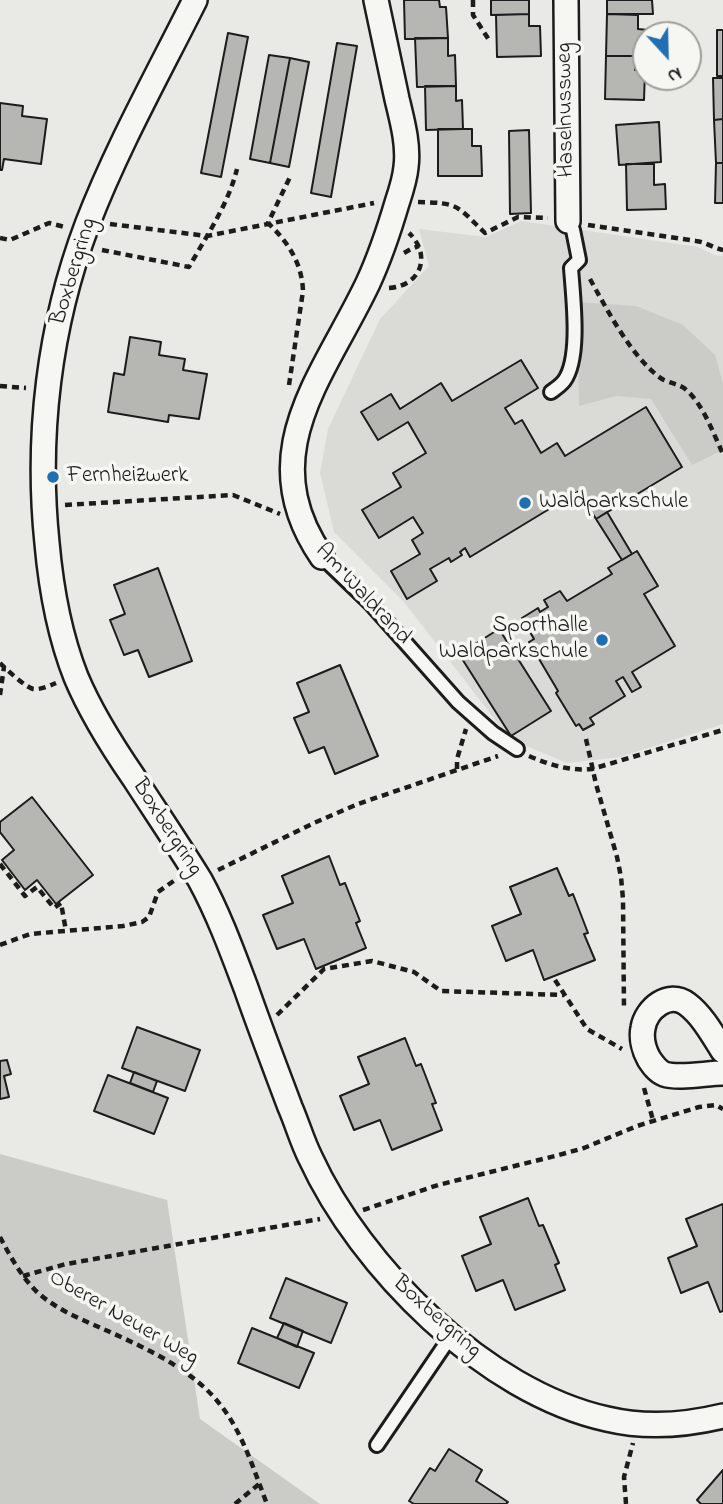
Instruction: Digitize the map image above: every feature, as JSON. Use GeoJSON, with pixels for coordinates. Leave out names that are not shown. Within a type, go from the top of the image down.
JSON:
{"type":"FeatureCollection","features":[{"type":"Feature","properties":{"kind":"street","name":"Boxbergring"},"geometry":{"type":"LineString","coordinates":[[195,0],[132,125],[88,222],[60,316],[47,390],[43,506],[55,605],[76,676],[100,725],[200,880],[229,942],[309,1156],[344,1216],[386,1273],[420,1309],[490,1366],[541,1395],[583,1413],[636,1423],[684,1423],[723,1416]]}},
{"type":"Feature","properties":{"kind":"street","name":"Am Waldrand"},"geometry":{"type":"LineString","coordinates":[[322,557],[298,509],[292,458],[295,434],[314,387],[368,282],[391,225],[407,164],[404,134],[376,0]]}},
{"type":"Feature","properties":{"kind":"street","name":"Haselnussweg"},"geometry":{"type":"LineString","coordinates":[[566,0],[568,221]]}},
{"type":"Feature","properties":{"kind":"street"},"geometry":{"type":"LineString","coordinates":[[723,1051],[688,1004],[681,1000],[674,999],[658,1004],[643,1024],[647,1053],[662,1073],[723,1073]]}},
{"type":"Feature","properties":{"kind":"lane"},"geometry":{"type":"LineString","coordinates":[[551,392],[564,381],[570,370],[574,348],[571,268],[579,260],[573,230],[568,221]]}},
{"type":"Feature","properties":{"kind":"lane","name":"Am Waldrand"},"geometry":{"type":"LineString","coordinates":[[322,557],[371,604],[458,702],[517,749]]}},
{"type":"Feature","properties":{"kind":"lane"},"geometry":{"type":"LineString","coordinates":[[377,1445],[451,1336]]}},
{"type":"Feature","properties":{"kind":"path"},"geometry":{"type":"LineString","coordinates":[[473,0],[473,15],[489,40]]}},
{"type":"Feature","properties":{"kind":"path"},"geometry":{"type":"LineString","coordinates":[[80,246],[189,267],[232,189],[237,169]]}},
{"type":"Feature","properties":{"kind":"path"},"geometry":{"type":"LineString","coordinates":[[268,223],[290,177]]}},
{"type":"Feature","properties":{"kind":"path"},"geometry":{"type":"LineString","coordinates":[[115,225],[207,236],[364,204],[397,202],[446,203],[458,207],[485,233],[518,218],[534,217]]}},
{"type":"Feature","properties":{"kind":"path"},"geometry":{"type":"LineString","coordinates":[[0,238],[10,240],[49,223],[60,225]]}},
{"type":"Feature","properties":{"kind":"path"},"geometry":{"type":"LineString","coordinates":[[268,223],[292,252],[300,268],[302,280],[303,291],[289,394]]}},
{"type":"Feature","properties":{"kind":"path"},"geometry":{"type":"LineString","coordinates":[[368,282],[387,288],[401,287],[411,281],[420,268],[421,253],[415,239],[403,229],[391,225]]}},
{"type":"Feature","properties":{"kind":"path"},"geometry":{"type":"LineString","coordinates":[[607,229],[703,242],[723,250]]}},
{"type":"Feature","properties":{"kind":"path"},"geometry":{"type":"LineString","coordinates":[[579,260],[631,347],[658,376],[675,383],[692,396],[723,454]]}},
{"type":"Feature","properties":{"kind":"path"},"geometry":{"type":"LineString","coordinates":[[43,506],[233,495],[304,524]]}},
{"type":"Feature","properties":{"kind":"path"},"geometry":{"type":"LineString","coordinates":[[2,665],[33,689],[76,676]]}},
{"type":"Feature","properties":{"kind":"path"},"geometry":{"type":"LineString","coordinates":[[0,695],[2,665]]}},
{"type":"Feature","properties":{"kind":"path"},"geometry":{"type":"LineString","coordinates":[[457,769],[457,759],[472,715]]}},
{"type":"Feature","properties":{"kind":"path"},"geometry":{"type":"LineString","coordinates":[[200,880],[314,823],[373,799],[517,749],[565,768],[592,769],[723,730]]}},
{"type":"Feature","properties":{"kind":"path"},"geometry":{"type":"LineString","coordinates":[[586,739],[621,877],[625,1014]]}},
{"type":"Feature","properties":{"kind":"path"},"geometry":{"type":"LineString","coordinates":[[0,864],[25,896],[37,887],[54,908],[61,903],[66,931]]}},
{"type":"Feature","properties":{"kind":"path"},"geometry":{"type":"LineString","coordinates":[[0,945],[30,934],[142,922],[149,917],[158,892],[168,884]]}},
{"type":"Feature","properties":{"kind":"path"},"geometry":{"type":"LineString","coordinates":[[261,1030],[324,969],[372,961],[414,972],[441,990],[564,995]]}},
{"type":"Feature","properties":{"kind":"path"},"geometry":{"type":"LineString","coordinates":[[555,980],[587,1028],[635,1057],[647,1053]]}},
{"type":"Feature","properties":{"kind":"path"},"geometry":{"type":"LineString","coordinates":[[23,1276],[66,1264],[344,1216],[438,1185],[559,1156],[637,1126],[699,1107],[716,1105],[723,1108]]}},
{"type":"Feature","properties":{"kind":"path","name":"Oberer Neuer Weg"},"geometry":{"type":"LineString","coordinates":[[0,1237],[23,1276],[37,1292],[56,1306],[165,1360],[210,1393],[222,1406],[238,1432],[267,1504]]}},
{"type":"Feature","properties":{"kind":"path"},"geometry":{"type":"LineString","coordinates":[[626,1504],[625,1470],[636,1423]]}},
{"type":"Feature","properties":{"kind":"path"},"geometry":{"type":"LineString","coordinates":[[235,1504],[259,1484]]}},
{"type":"Feature","properties":{"kind":"shaded area","name":"Waldparkschule"},"geometry":{"type":"Polygon","coordinates":[[[521,221],[698,247],[714,255],[723,256],[723,724],[620,757],[567,763],[510,739],[404,602],[334,532],[320,473],[328,429],[380,319],[429,266],[419,229],[486,237],[521,221]]]}},
{"type":"Feature","properties":{"kind":"shaded area"},"geometry":{"type":"Polygon","coordinates":[[[577,302],[636,306],[683,325],[715,355],[723,383],[723,450],[692,465],[651,399],[616,396],[579,406],[577,302]]]}},
{"type":"Feature","properties":{"kind":"shaded area"},"geometry":{"type":"Polygon","coordinates":[[[0,1154],[167,1200],[200,1419],[320,1504],[0,1504],[0,1154]]]}},
{"type":"Feature","properties":{"kind":"building"},"geometry":{"type":"Polygon","coordinates":[[[404,0],[439,0],[440,7],[446,7],[448,38],[405,39],[404,0]]]}},
{"type":"Feature","properties":{"kind":"building"},"geometry":{"type":"Polygon","coordinates":[[[491,0],[529,0],[529,14],[491,15],[491,0]]]}},
{"type":"Feature","properties":{"kind":"building"},"geometry":{"type":"Polygon","coordinates":[[[607,0],[652,0],[653,14],[607,14],[607,0]]]}},
{"type":"Feature","properties":{"kind":"building"},"geometry":{"type":"Polygon","coordinates":[[[529,14],[529,26],[540,26],[541,56],[497,57],[496,15],[529,14]]]}},
{"type":"Feature","properties":{"kind":"building"},"geometry":{"type":"Polygon","coordinates":[[[607,14],[638,15],[638,21],[632,21],[632,56],[606,56],[607,14]]]}},
{"type":"Feature","properties":{"kind":"building"},"geometry":{"type":"Polygon","coordinates":[[[717,30],[723,30],[723,76],[717,76],[717,30]]]}},
{"type":"Feature","properties":{"kind":"building"},"geometry":{"type":"Polygon","coordinates":[[[228,33],[248,37],[221,177],[201,173],[228,33]]]}},
{"type":"Feature","properties":{"kind":"building"},"geometry":{"type":"Polygon","coordinates":[[[415,38],[448,38],[448,56],[455,55],[456,86],[417,87],[415,38]]]}},
{"type":"Feature","properties":{"kind":"building"},"geometry":{"type":"Polygon","coordinates":[[[337,43],[357,46],[331,197],[311,193],[337,43]]]}},
{"type":"Feature","properties":{"kind":"building"},"geometry":{"type":"Polygon","coordinates":[[[269,55],[290,58],[270,163],[250,159],[269,55]]]}},
{"type":"Feature","properties":{"kind":"building"},"geometry":{"type":"Polygon","coordinates":[[[606,56],[632,56],[632,91],[644,91],[644,100],[605,99],[606,56]]]}},
{"type":"Feature","properties":{"kind":"building"},"geometry":{"type":"Polygon","coordinates":[[[290,58],[309,62],[289,167],[270,163],[290,58]]]}},
{"type":"Feature","properties":{"kind":"building"},"geometry":{"type":"Polygon","coordinates":[[[713,78],[723,78],[723,119],[714,120],[713,78]]]}},
{"type":"Feature","properties":{"kind":"building"},"geometry":{"type":"Polygon","coordinates":[[[425,86],[456,86],[456,101],[462,100],[463,129],[426,130],[425,86]]]}},
{"type":"Feature","properties":{"kind":"building"},"geometry":{"type":"Polygon","coordinates":[[[0,103],[23,106],[22,116],[47,119],[41,164],[4,159],[0,170],[0,103]]]}},
{"type":"Feature","properties":{"kind":"building"},"geometry":{"type":"Polygon","coordinates":[[[723,119],[723,163],[716,163],[714,120],[723,119]]]}},
{"type":"Feature","properties":{"kind":"building"},"geometry":{"type":"Polygon","coordinates":[[[659,122],[661,162],[619,165],[616,125],[659,122]]]}},
{"type":"Feature","properties":{"kind":"building"},"geometry":{"type":"Polygon","coordinates":[[[438,129],[472,129],[472,146],[481,146],[482,176],[438,176],[438,129]]]}},
{"type":"Feature","properties":{"kind":"building"},"geometry":{"type":"Polygon","coordinates":[[[529,130],[531,213],[510,214],[509,131],[529,130]]]}},
{"type":"Feature","properties":{"kind":"building"},"geometry":{"type":"Polygon","coordinates":[[[716,163],[723,163],[723,203],[715,203],[716,163]]]}},
{"type":"Feature","properties":{"kind":"building"},"geometry":{"type":"Polygon","coordinates":[[[626,164],[654,164],[654,185],[665,184],[666,209],[627,210],[626,164]]]}},
{"type":"Feature","properties":{"kind":"building"},"geometry":{"type":"Polygon","coordinates":[[[130,337],[161,342],[159,355],[185,359],[183,370],[207,374],[199,419],[169,415],[168,422],[108,412],[114,373],[124,375],[130,337]]]}},
{"type":"Feature","properties":{"kind":"building"},"geometry":{"type":"Polygon","coordinates":[[[521,360],[538,388],[505,408],[515,424],[522,420],[541,453],[557,443],[565,456],[646,407],[682,467],[596,519],[579,491],[470,557],[465,548],[460,552],[462,555],[451,562],[449,558],[430,569],[437,581],[407,599],[391,571],[420,554],[412,540],[423,533],[413,517],[379,538],[362,510],[401,487],[393,473],[426,453],[408,422],[378,440],[361,412],[391,394],[400,409],[441,383],[452,401],[521,360]]]}},
{"type":"Feature","properties":{"kind":"building"},"geometry":{"type":"Polygon","coordinates":[[[607,512],[632,554],[622,560],[596,519],[607,512]]]}},
{"type":"Feature","properties":{"kind":"building","name":"Sporthalle Waldparkschule"},"geometry":{"type":"Polygon","coordinates":[[[637,551],[658,586],[644,594],[675,646],[632,672],[641,687],[632,692],[623,677],[616,681],[625,696],[590,718],[594,724],[583,730],[579,724],[576,726],[556,693],[558,691],[529,642],[534,639],[522,618],[538,608],[540,612],[548,607],[544,600],[560,591],[567,601],[612,574],[608,568],[637,551]]]}},
{"type":"Feature","properties":{"kind":"building"},"geometry":{"type":"Polygon","coordinates":[[[158,568],[192,661],[149,677],[138,650],[124,655],[110,620],[125,614],[114,585],[158,568]]]}},
{"type":"Feature","properties":{"kind":"building"},"geometry":{"type":"Polygon","coordinates":[[[499,629],[551,711],[511,736],[459,654],[499,629]]]}},
{"type":"Feature","properties":{"kind":"building"},"geometry":{"type":"Polygon","coordinates":[[[340,665],[378,756],[335,774],[324,747],[309,753],[294,718],[309,712],[297,683],[340,665]]]}},
{"type":"Feature","properties":{"kind":"building"},"geometry":{"type":"Polygon","coordinates":[[[32,797],[93,875],[56,904],[37,880],[25,890],[2,860],[14,850],[0,832],[0,822],[32,797]]]}},
{"type":"Feature","properties":{"kind":"building"},"geometry":{"type":"Polygon","coordinates":[[[329,856],[340,885],[345,883],[360,921],[356,923],[366,948],[316,969],[304,939],[277,949],[263,915],[293,903],[282,876],[329,856]]]}},
{"type":"Feature","properties":{"kind":"building"},"geometry":{"type":"Polygon","coordinates":[[[557,868],[569,896],[573,894],[588,933],[584,934],[595,960],[544,980],[533,950],[506,961],[492,926],[521,914],[510,887],[557,868]]]}},
{"type":"Feature","properties":{"kind":"building"},"geometry":{"type":"Polygon","coordinates":[[[137,1027],[200,1050],[185,1091],[122,1068],[137,1027]]]}},
{"type":"Feature","properties":{"kind":"building"},"geometry":{"type":"Polygon","coordinates":[[[405,1038],[416,1066],[421,1064],[436,1103],[432,1104],[442,1130],[392,1150],[380,1120],[354,1130],[340,1096],[369,1084],[358,1057],[405,1038]]]}},
{"type":"Feature","properties":{"kind":"building"},"geometry":{"type":"Polygon","coordinates":[[[7,1060],[11,1074],[4,1076],[9,1097],[0,1099],[0,1061],[7,1060]]]}},
{"type":"Feature","properties":{"kind":"building"},"geometry":{"type":"Polygon","coordinates":[[[134,1072],[157,1081],[153,1092],[130,1083],[134,1072]]]}},
{"type":"Feature","properties":{"kind":"building"},"geometry":{"type":"Polygon","coordinates":[[[108,1075],[168,1098],[154,1134],[94,1111],[108,1075]]]}},
{"type":"Feature","properties":{"kind":"building"},"geometry":{"type":"Polygon","coordinates":[[[528,1198],[539,1226],[543,1225],[559,1263],[555,1265],[565,1290],[515,1310],[503,1280],[476,1291],[462,1256],[491,1244],[480,1217],[528,1198]]]}},
{"type":"Feature","properties":{"kind":"building"},"geometry":{"type":"Polygon","coordinates":[[[723,1204],[723,1311],[720,1312],[708,1282],[681,1293],[668,1258],[697,1246],[686,1219],[723,1204]]]}},
{"type":"Feature","properties":{"kind":"building"},"geometry":{"type":"Polygon","coordinates":[[[286,1278],[347,1303],[331,1343],[270,1318],[286,1278]]]}},
{"type":"Feature","properties":{"kind":"building"},"geometry":{"type":"Polygon","coordinates":[[[284,1323],[303,1331],[297,1347],[277,1338],[284,1323]]]}},
{"type":"Feature","properties":{"kind":"building"},"geometry":{"type":"Polygon","coordinates":[[[252,1328],[314,1353],[299,1388],[238,1363],[252,1328]]]}},
{"type":"Feature","properties":{"kind":"building"},"geometry":{"type":"Polygon","coordinates":[[[449,1449],[482,1470],[476,1481],[508,1502],[414,1504],[409,1501],[430,1468],[435,1471],[449,1449]]]}},
{"type":"Feature","properties":{"kind":"building"},"geometry":{"type":"Polygon","coordinates":[[[723,1470],[723,1504],[701,1504],[697,1500],[723,1470]]]}},
{"type":"Feature","properties":{"kind":"place","name":"Fernheizwerk"},"geometry":{"type":"Point","coordinates":[53,477]}},
{"type":"Feature","properties":{"kind":"place","name":"Waldparkschule"},"geometry":{"type":"Point","coordinates":[525,503]}},
{"type":"Feature","properties":{"kind":"place","name":"Sporthalle Waldparkschule"},"geometry":{"type":"Point","coordinates":[602,640]}}]}
